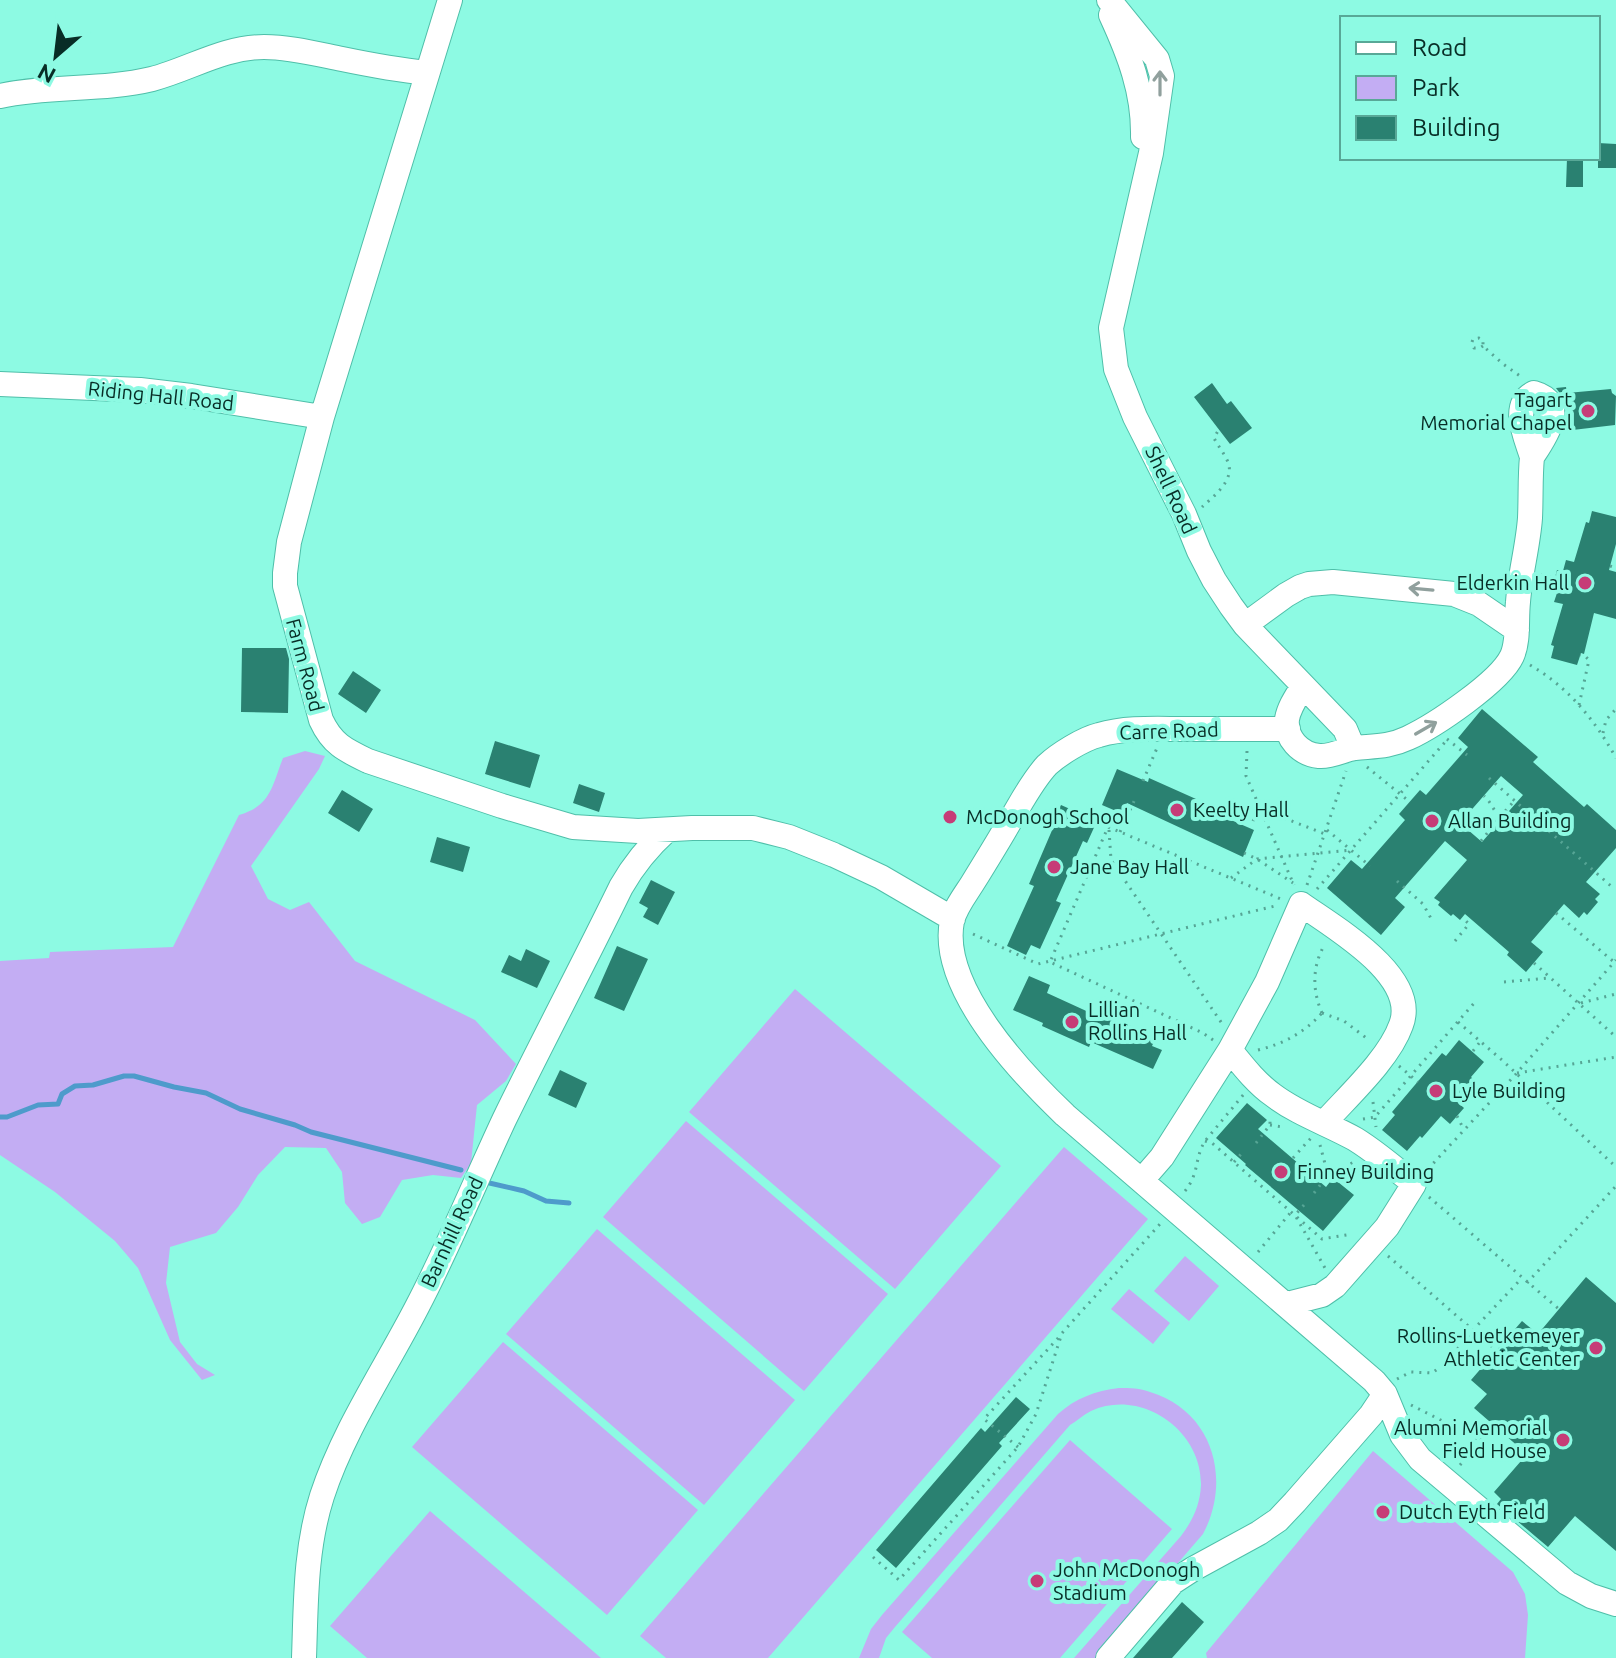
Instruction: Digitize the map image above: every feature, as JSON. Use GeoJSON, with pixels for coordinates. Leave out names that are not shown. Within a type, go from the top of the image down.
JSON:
{"type":"FeatureCollection","features":[{"type":"Feature","properties":{"kind":"street","name":"Farm Road"},"geometry":{"type":"LineString","coordinates":[[450,0],[322,417],[289,542],[285,573],[289,606],[328,736],[368,761],[573,827],[611,830],[753,828],[789,837],[889,881],[953,919]]}},
{"type":"Feature","properties":{"kind":"street","name":"Shell Road"},"geometry":{"type":"LineString","coordinates":[[1107,0],[1131,59],[1144,122],[1142,187],[1111,328],[1116,369],[1214,580],[1245,625],[1345,729],[1353,748]]}},
{"type":"Feature","properties":{"kind":"street"},"geometry":{"type":"LineString","coordinates":[[0,96],[47,88],[131,83],[230,51],[263,47],[427,73]]}},
{"type":"Feature","properties":{"kind":"street","name":"Riding Hall Road"},"geometry":{"type":"LineString","coordinates":[[0,384],[140,390],[322,417]]}},
{"type":"Feature","properties":{"kind":"street"},"geometry":{"type":"LineString","coordinates":[[1303,686],[1287,718],[1288,729],[1294,744],[1304,752],[1319,756],[1353,748],[1377,748],[1440,732],[1502,672],[1513,655],[1517,630],[1519,588],[1530,520],[1532,457],[1548,434],[1552,421],[1552,410],[1547,401],[1534,393],[1531,395]]}},
{"type":"Feature","properties":{"kind":"street"},"geometry":{"type":"LineString","coordinates":[[1245,625],[1300,587],[1333,582],[1454,594],[1479,604],[1517,630]]}},
{"type":"Feature","properties":{"kind":"street","name":"Carre Road"},"geometry":{"type":"LineString","coordinates":[[953,919],[1025,796],[1047,765],[1074,746],[1097,735],[1129,729],[1288,729]]}},
{"type":"Feature","properties":{"kind":"street"},"geometry":{"type":"LineString","coordinates":[[611,830],[622,843],[630,871]]}},
{"type":"Feature","properties":{"kind":"street","name":"Barnhill Road"},"geometry":{"type":"LineString","coordinates":[[304,1658],[305,1592],[311,1542],[322,1497],[336,1459],[418,1305],[504,1120],[630,871],[648,847],[667,830]]}},
{"type":"Feature","properties":{"kind":"street"},"geometry":{"type":"LineString","coordinates":[[1142,1180],[1162,1157],[1230,1050],[1267,982],[1297,894],[1378,962],[1401,994],[1404,1009],[1402,1023],[1389,1046],[1322,1135]]}},
{"type":"Feature","properties":{"kind":"street"},"geometry":{"type":"LineString","coordinates":[[953,919],[951,942],[966,992],[1011,1060],[1033,1085],[1374,1381],[1385,1394],[1402,1435],[1420,1459],[1567,1583],[1591,1596],[1616,1604]]}},
{"type":"Feature","properties":{"kind":"street"},"geometry":{"type":"LineString","coordinates":[[1230,1050],[1263,1087],[1322,1135],[1365,1146],[1414,1184],[1380,1235],[1335,1286],[1322,1295],[1287,1304]]}},
{"type":"Feature","properties":{"kind":"street"},"geometry":{"type":"LineString","coordinates":[[1108,1658],[1173,1582],[1278,1520],[1371,1415],[1385,1394]]}},
{"type":"Feature","properties":{"kind":"path"},"geometry":{"type":"LineString","coordinates":[[1483,346],[1520,376],[1531,395]]}},
{"type":"Feature","properties":{"kind":"path"},"geometry":{"type":"LineString","coordinates":[[1184,514],[1203,506],[1229,476],[1228,461],[1214,438],[1219,429]]}},
{"type":"Feature","properties":{"kind":"path"},"geometry":{"type":"LineString","coordinates":[[1610,566],[1616,568]]}},
{"type":"Feature","properties":{"kind":"path"},"geometry":{"type":"LineString","coordinates":[[1513,655],[1559,685],[1603,734],[1616,758]]}},
{"type":"Feature","properties":{"kind":"path"},"geometry":{"type":"LineString","coordinates":[[1579,705],[1589,660],[1580,655]]}},
{"type":"Feature","properties":{"kind":"path"},"geometry":{"type":"LineString","coordinates":[[1603,734],[1606,720],[1616,709]]}},
{"type":"Feature","properties":{"kind":"path"},"geometry":{"type":"LineString","coordinates":[[1143,781],[1165,729]]}},
{"type":"Feature","properties":{"kind":"path"},"geometry":{"type":"LineString","coordinates":[[1248,729],[1246,776],[1297,894]]}},
{"type":"Feature","properties":{"kind":"path"},"geometry":{"type":"LineString","coordinates":[[1108,827],[1277,898],[1316,891],[1400,794],[1440,732],[1467,755]]}},
{"type":"Feature","properties":{"kind":"path"},"geometry":{"type":"LineString","coordinates":[[1353,748],[1365,764],[1410,802]]}},
{"type":"Feature","properties":{"kind":"path"},"geometry":{"type":"LineString","coordinates":[[953,919],[976,937],[1038,964],[1280,905],[1297,894],[1319,853],[1353,748]]}},
{"type":"Feature","properties":{"kind":"path"},"geometry":{"type":"LineString","coordinates":[[1489,778],[1611,886],[1616,886]]}},
{"type":"Feature","properties":{"kind":"path"},"geometry":{"type":"LineString","coordinates":[[1484,796],[1500,817]]}},
{"type":"Feature","properties":{"kind":"path"},"geometry":{"type":"LineString","coordinates":[[1120,832],[1135,799]]}},
{"type":"Feature","properties":{"kind":"path"},"geometry":{"type":"LineString","coordinates":[[1481,841],[1515,800]]}},
{"type":"Feature","properties":{"kind":"path"},"geometry":{"type":"LineString","coordinates":[[1253,821],[1261,809]]}},
{"type":"Feature","properties":{"kind":"path"},"geometry":{"type":"LineString","coordinates":[[1261,809],[1326,832],[1370,866]]}},
{"type":"Feature","properties":{"kind":"path"},"geometry":{"type":"LineString","coordinates":[[1050,962],[1108,827]]}},
{"type":"Feature","properties":{"kind":"path"},"geometry":{"type":"LineString","coordinates":[[1108,827],[1111,860],[1226,1030],[1230,1050]]}},
{"type":"Feature","properties":{"kind":"path"},"geometry":{"type":"LineString","coordinates":[[1231,878],[1257,859],[1351,850]]}},
{"type":"Feature","properties":{"kind":"path"},"geometry":{"type":"LineString","coordinates":[[1244,853],[1257,859],[1297,894]]}},
{"type":"Feature","properties":{"kind":"path"},"geometry":{"type":"LineString","coordinates":[[1397,881],[1423,904],[1433,922]]}},
{"type":"Feature","properties":{"kind":"path"},"geometry":{"type":"LineString","coordinates":[[1556,913],[1615,961],[1414,1184],[1560,1310]]}},
{"type":"Feature","properties":{"kind":"path"},"geometry":{"type":"LineString","coordinates":[[1455,941],[1469,924],[1462,917]]}},
{"type":"Feature","properties":{"kind":"path"},"geometry":{"type":"LineString","coordinates":[[1050,962],[1203,1033],[1230,1050],[1248,1052],[1276,1045],[1303,1031],[1322,1013],[1318,1004],[1315,968],[1335,928]]}},
{"type":"Feature","properties":{"kind":"path"},"geometry":{"type":"LineString","coordinates":[[1534,963],[1616,1037]]}},
{"type":"Feature","properties":{"kind":"path"},"geometry":{"type":"LineString","coordinates":[[1504,982],[1549,978]]}},
{"type":"Feature","properties":{"kind":"path"},"geometry":{"type":"LineString","coordinates":[[1578,1003],[1616,994]]}},
{"type":"Feature","properties":{"kind":"path"},"geometry":{"type":"LineString","coordinates":[[1359,1120],[1375,1117],[1475,1002]]}},
{"type":"Feature","properties":{"kind":"path"},"geometry":{"type":"LineString","coordinates":[[1458,1022],[1616,1167]]}},
{"type":"Feature","properties":{"kind":"path"},"geometry":{"type":"LineString","coordinates":[[1473,1051],[1481,1042]]}},
{"type":"Feature","properties":{"kind":"path"},"geometry":{"type":"LineString","coordinates":[[1516,1074],[1616,1057]]}},
{"type":"Feature","properties":{"kind":"path"},"geometry":{"type":"LineString","coordinates":[[1018,1447],[984,1419],[1173,1207],[1193,1180],[1200,1149],[1205,1141],[1263,1087]]}},
{"type":"Feature","properties":{"kind":"path"},"geometry":{"type":"LineString","coordinates":[[1256,1143],[1270,1125],[1263,1087]]}},
{"type":"Feature","properties":{"kind":"path"},"geometry":{"type":"LineString","coordinates":[[1457,1116],[1464,1130]]}},
{"type":"Feature","properties":{"kind":"path"},"geometry":{"type":"LineString","coordinates":[[1322,1135],[1328,1175]]}},
{"type":"Feature","properties":{"kind":"path"},"geometry":{"type":"LineString","coordinates":[[1205,1141],[1212,1143],[1322,1239],[1380,1235],[1496,1350]]}},
{"type":"Feature","properties":{"kind":"path"},"geometry":{"type":"LineString","coordinates":[[1234,1162],[1242,1153]]}},
{"type":"Feature","properties":{"kind":"path"},"geometry":{"type":"LineString","coordinates":[[1527,1283],[1616,1186]]}},
{"type":"Feature","properties":{"kind":"path"},"geometry":{"type":"LineString","coordinates":[[1244,1268],[1304,1205]]}},
{"type":"Feature","properties":{"kind":"path"},"geometry":{"type":"LineString","coordinates":[[1293,1214],[1335,1286]]}},
{"type":"Feature","properties":{"kind":"path"},"geometry":{"type":"LineString","coordinates":[[1480,1440],[1385,1394],[1394,1380],[1402,1375],[1432,1373],[1446,1363],[1522,1278]]}},
{"type":"Feature","properties":{"kind":"path"},"geometry":{"type":"LineString","coordinates":[[873,1557],[899,1580],[1018,1447],[1036,1414],[1062,1333]]}},
{"type":"Feature","properties":{"kind":"path"},"geometry":{"type":"LineString","coordinates":[[1446,1482],[1494,1425]]}},
{"type":"Feature","properties":{"kind":"green space"},"geometry":{"type":"Polygon","coordinates":[[[305,751],[325,756],[251,866],[268,899],[290,910],[309,902],[355,961],[475,1020],[516,1064],[506,1081],[477,1105],[471,1163],[461,1178],[433,1175],[402,1180],[380,1217],[362,1224],[345,1203],[342,1172],[326,1148],[285,1147],[258,1175],[238,1207],[216,1233],[170,1247],[166,1283],[180,1342],[197,1364],[215,1375],[202,1380],[170,1340],[138,1268],[115,1241],[55,1192],[0,1155],[0,961],[49,958],[50,952],[173,947],[239,815],[258,806],[269,794],[283,758],[305,751]]]}},
{"type":"Feature","properties":{"kind":"green space"},"geometry":{"type":"Polygon","coordinates":[[[795,989],[1001,1166],[895,1289],[689,1112],[795,989]]]}},
{"type":"Feature","properties":{"kind":"green space"},"geometry":{"type":"Polygon","coordinates":[[[686,1121],[888,1294],[804,1391],[603,1217],[686,1121]]]}},
{"type":"Feature","properties":{"kind":"green space"},"geometry":{"type":"Polygon","coordinates":[[[1064,1147],[1148,1219],[768,1658],[666,1658],[640,1636],[1064,1147]]]}},
{"type":"Feature","properties":{"kind":"green space"},"geometry":{"type":"Polygon","coordinates":[[[597,1229],[795,1400],[704,1505],[506,1334],[597,1229]]]}},
{"type":"Feature","properties":{"kind":"green space"},"geometry":{"type":"Polygon","coordinates":[[[1185,1256],[1219,1286],[1189,1321],[1154,1291],[1185,1256]]]}},
{"type":"Feature","properties":{"kind":"green space"},"geometry":{"type":"Polygon","coordinates":[[[1129,1289],[1170,1323],[1153,1344],[1111,1309],[1129,1289]]]}},
{"type":"Feature","properties":{"kind":"green space"},"geometry":{"type":"Polygon","coordinates":[[[503,1342],[698,1510],[607,1615],[412,1447],[503,1342]]]}},
{"type":"Feature","properties":{"kind":"green space"},"geometry":{"type":"Polygon","coordinates":[[[1119,1388],[1150,1392],[1172,1401],[1189,1414],[1211,1450],[1216,1470],[1216,1491],[1212,1513],[1203,1534],[1096,1658],[1074,1658],[1181,1536],[1195,1512],[1201,1485],[1199,1465],[1180,1431],[1148,1410],[1129,1405],[1110,1405],[1091,1411],[1070,1425],[895,1627],[886,1638],[879,1658],[859,1658],[871,1629],[882,1615],[1058,1414],[1086,1396],[1119,1388]]]}},
{"type":"Feature","properties":{"kind":"green space","name":"John McDonogh Stadium"},"geometry":{"type":"Polygon","coordinates":[[[1070,1440],[1172,1529],[1060,1658],[932,1658],[902,1632],[1070,1440]]]}},
{"type":"Feature","properties":{"kind":"green space","name":"Dutch Eyth Field"},"geometry":{"type":"Polygon","coordinates":[[[1373,1451],[1513,1572],[1525,1594],[1528,1615],[1525,1658],[1207,1658],[1206,1653],[1373,1451]]]}},
{"type":"Feature","properties":{"kind":"green space"},"geometry":{"type":"Polygon","coordinates":[[[430,1511],[601,1658],[367,1658],[330,1626],[430,1511]]]}},
{"type":"Feature","properties":{"kind":"building"},"geometry":{"type":"Polygon","coordinates":[[[1600,143],[1616,144],[1616,168],[1598,168],[1600,143]]]}},
{"type":"Feature","properties":{"kind":"building"},"geometry":{"type":"Polygon","coordinates":[[[1567,160],[1583,160],[1583,187],[1566,187],[1567,160]]]}},
{"type":"Feature","properties":{"kind":"building"},"geometry":{"type":"Polygon","coordinates":[[[1212,383],[1227,404],[1231,401],[1252,428],[1230,444],[1194,397],[1212,383]]]}},
{"type":"Feature","properties":{"kind":"building","name":"Tagart Memorial Chapel"},"geometry":{"type":"Polygon","coordinates":[[[1566,387],[1567,393],[1611,389],[1616,396],[1615,425],[1564,431],[1567,410],[1556,388],[1566,387]]]}},
{"type":"Feature","properties":{"kind":"building","name":"Elderkin Hall"},"geometry":{"type":"Polygon","coordinates":[[[1592,511],[1616,517],[1616,544],[1609,570],[1616,572],[1616,619],[1594,613],[1584,654],[1581,653],[1577,665],[1551,658],[1554,646],[1551,645],[1563,604],[1554,602],[1558,590],[1552,589],[1557,570],[1563,571],[1566,560],[1574,562],[1592,511]]]}},
{"type":"Feature","properties":{"kind":"building"},"geometry":{"type":"Polygon","coordinates":[[[242,648],[286,648],[289,659],[288,713],[241,712],[242,648]]]}},
{"type":"Feature","properties":{"kind":"building"},"geometry":{"type":"Polygon","coordinates":[[[353,671],[381,690],[366,713],[338,694],[353,671]]]}},
{"type":"Feature","properties":{"kind":"building"},"geometry":{"type":"Polygon","coordinates":[[[1482,709],[1538,757],[1533,762],[1584,807],[1587,804],[1616,830],[1616,848],[1586,882],[1600,894],[1595,899],[1598,902],[1587,915],[1584,912],[1579,918],[1564,904],[1531,942],[1543,952],[1526,972],[1507,955],[1509,952],[1465,914],[1460,920],[1438,905],[1440,902],[1434,898],[1467,860],[1445,841],[1395,898],[1405,907],[1381,935],[1327,888],[1351,860],[1362,869],[1405,820],[1399,814],[1420,790],[1426,795],[1468,747],[1458,738],[1482,709]],[[1501,776],[1460,823],[1482,842],[1523,795],[1501,776]]]}},
{"type":"Feature","properties":{"kind":"building"},"geometry":{"type":"Polygon","coordinates":[[[495,741],[540,755],[530,788],[485,774],[495,741]]]}},
{"type":"Feature","properties":{"kind":"building","name":"Keelty Hall"},"geometry":{"type":"Polygon","coordinates":[[[1117,769],[1148,782],[1149,778],[1196,799],[1194,804],[1254,830],[1243,857],[1127,803],[1123,814],[1102,805],[1117,769]]]}},
{"type":"Feature","properties":{"kind":"building"},"geometry":{"type":"Polygon","coordinates":[[[579,784],[605,793],[599,812],[573,803],[579,784]]]}},
{"type":"Feature","properties":{"kind":"building"},"geometry":{"type":"Polygon","coordinates":[[[342,790],[373,809],[359,832],[328,813],[342,790]]]}},
{"type":"Feature","properties":{"kind":"building","name":"Jane Bay Hall"},"geometry":{"type":"Polygon","coordinates":[[[1061,805],[1097,821],[1087,843],[1083,841],[1056,901],[1061,903],[1040,949],[1031,945],[1026,955],[1007,946],[1034,886],[1029,884],[1061,805]]]}},
{"type":"Feature","properties":{"kind":"building"},"geometry":{"type":"Polygon","coordinates":[[[437,837],[470,847],[463,872],[430,862],[437,837]]]}},
{"type":"Feature","properties":{"kind":"building"},"geometry":{"type":"Polygon","coordinates":[[[651,880],[675,892],[658,925],[643,917],[648,908],[639,903],[651,880]]]}},
{"type":"Feature","properties":{"kind":"building"},"geometry":{"type":"Polygon","coordinates":[[[617,946],[648,959],[624,1011],[594,998],[617,946]]]}},
{"type":"Feature","properties":{"kind":"building"},"geometry":{"type":"Polygon","coordinates":[[[526,949],[550,961],[537,988],[501,972],[509,955],[521,961],[526,949]]]}},
{"type":"Feature","properties":{"kind":"building","name":"Lillian Rollins Hall"},"geometry":{"type":"Polygon","coordinates":[[[1029,976],[1050,985],[1047,993],[1106,1020],[1108,1016],[1156,1037],[1152,1046],[1162,1050],[1153,1069],[1091,1042],[1089,1047],[1013,1010],[1029,976]]]}},
{"type":"Feature","properties":{"kind":"building","name":"Lyle Building"},"geometry":{"type":"Polygon","coordinates":[[[1459,1040],[1484,1062],[1455,1100],[1464,1108],[1450,1124],[1441,1116],[1407,1151],[1382,1130],[1395,1115],[1392,1112],[1442,1053],[1446,1056],[1459,1040]]]}},
{"type":"Feature","properties":{"kind":"building"},"geometry":{"type":"Polygon","coordinates":[[[560,1070],[587,1083],[576,1108],[548,1095],[560,1070]]]}},
{"type":"Feature","properties":{"kind":"building","name":"Finney Building"},"geometry":{"type":"Polygon","coordinates":[[[1247,1103],[1267,1120],[1258,1129],[1326,1187],[1333,1178],[1354,1195],[1323,1231],[1216,1138],[1247,1103]]]}},
{"type":"Feature","properties":{"kind":"building","name":"Alumni Memorial Field House"},"geometry":{"type":"Polygon","coordinates":[[[1586,1277],[1616,1303],[1616,1551],[1575,1516],[1548,1547],[1497,1504],[1501,1499],[1494,1492],[1527,1454],[1474,1408],[1487,1394],[1471,1380],[1522,1321],[1538,1334],[1586,1277]]]}},
{"type":"Feature","properties":{"kind":"building"},"geometry":{"type":"Polygon","coordinates":[[[1016,1397],[1030,1409],[999,1443],[1002,1446],[896,1568],[876,1550],[981,1428],[985,1432],[1016,1397]]]}},
{"type":"Feature","properties":{"kind":"building"},"geometry":{"type":"Polygon","coordinates":[[[1182,1602],[1204,1622],[1172,1658],[1133,1658],[1182,1602]]]}},
{"type":"Feature","properties":{"kind":"waterway"},"geometry":{"type":"LineString","coordinates":[[0,1117],[38,1105],[58,1104],[62,1094],[75,1086],[134,1076],[206,1093],[240,1109],[311,1132],[461,1170]]}},
{"type":"Feature","properties":{"kind":"waterway"},"geometry":{"type":"LineString","coordinates":[[485,1182],[524,1191],[546,1201],[569,1203]]}},
{"type":"Feature","properties":{"kind":"place","name":"Tagart Memorial Chapel"},"geometry":{"type":"Point","coordinates":[1588,411]}},
{"type":"Feature","properties":{"kind":"place","name":"Elderkin Hall"},"geometry":{"type":"Point","coordinates":[1585,583]}},
{"type":"Feature","properties":{"kind":"place","name":"Keelty Hall"},"geometry":{"type":"Point","coordinates":[1177,810]}},
{"type":"Feature","properties":{"kind":"place","name":"McDonogh School"},"geometry":{"type":"Point","coordinates":[950,817]}},
{"type":"Feature","properties":{"kind":"place","name":"Allan Building"},"geometry":{"type":"Point","coordinates":[1432,821]}},
{"type":"Feature","properties":{"kind":"place","name":"Jane Bay Hall"},"geometry":{"type":"Point","coordinates":[1054,867]}},
{"type":"Feature","properties":{"kind":"place","name":"Lillian Rollins Hall"},"geometry":{"type":"Point","coordinates":[1072,1022]}},
{"type":"Feature","properties":{"kind":"place","name":"Lyle Building"},"geometry":{"type":"Point","coordinates":[1436,1091]}},
{"type":"Feature","properties":{"kind":"place","name":"Finney Building"},"geometry":{"type":"Point","coordinates":[1281,1172]}},
{"type":"Feature","properties":{"kind":"place","name":"Rollins-Luetkemeyer Athletic Center"},"geometry":{"type":"Point","coordinates":[1596,1348]}},
{"type":"Feature","properties":{"kind":"place","name":"Alumni Memorial Field House"},"geometry":{"type":"Point","coordinates":[1563,1440]}},
{"type":"Feature","properties":{"kind":"place","name":"Dutch Eyth Field"},"geometry":{"type":"Point","coordinates":[1383,1512]}},
{"type":"Feature","properties":{"kind":"place","name":"John McDonogh Stadium"},"geometry":{"type":"Point","coordinates":[1037,1581]}}]}
